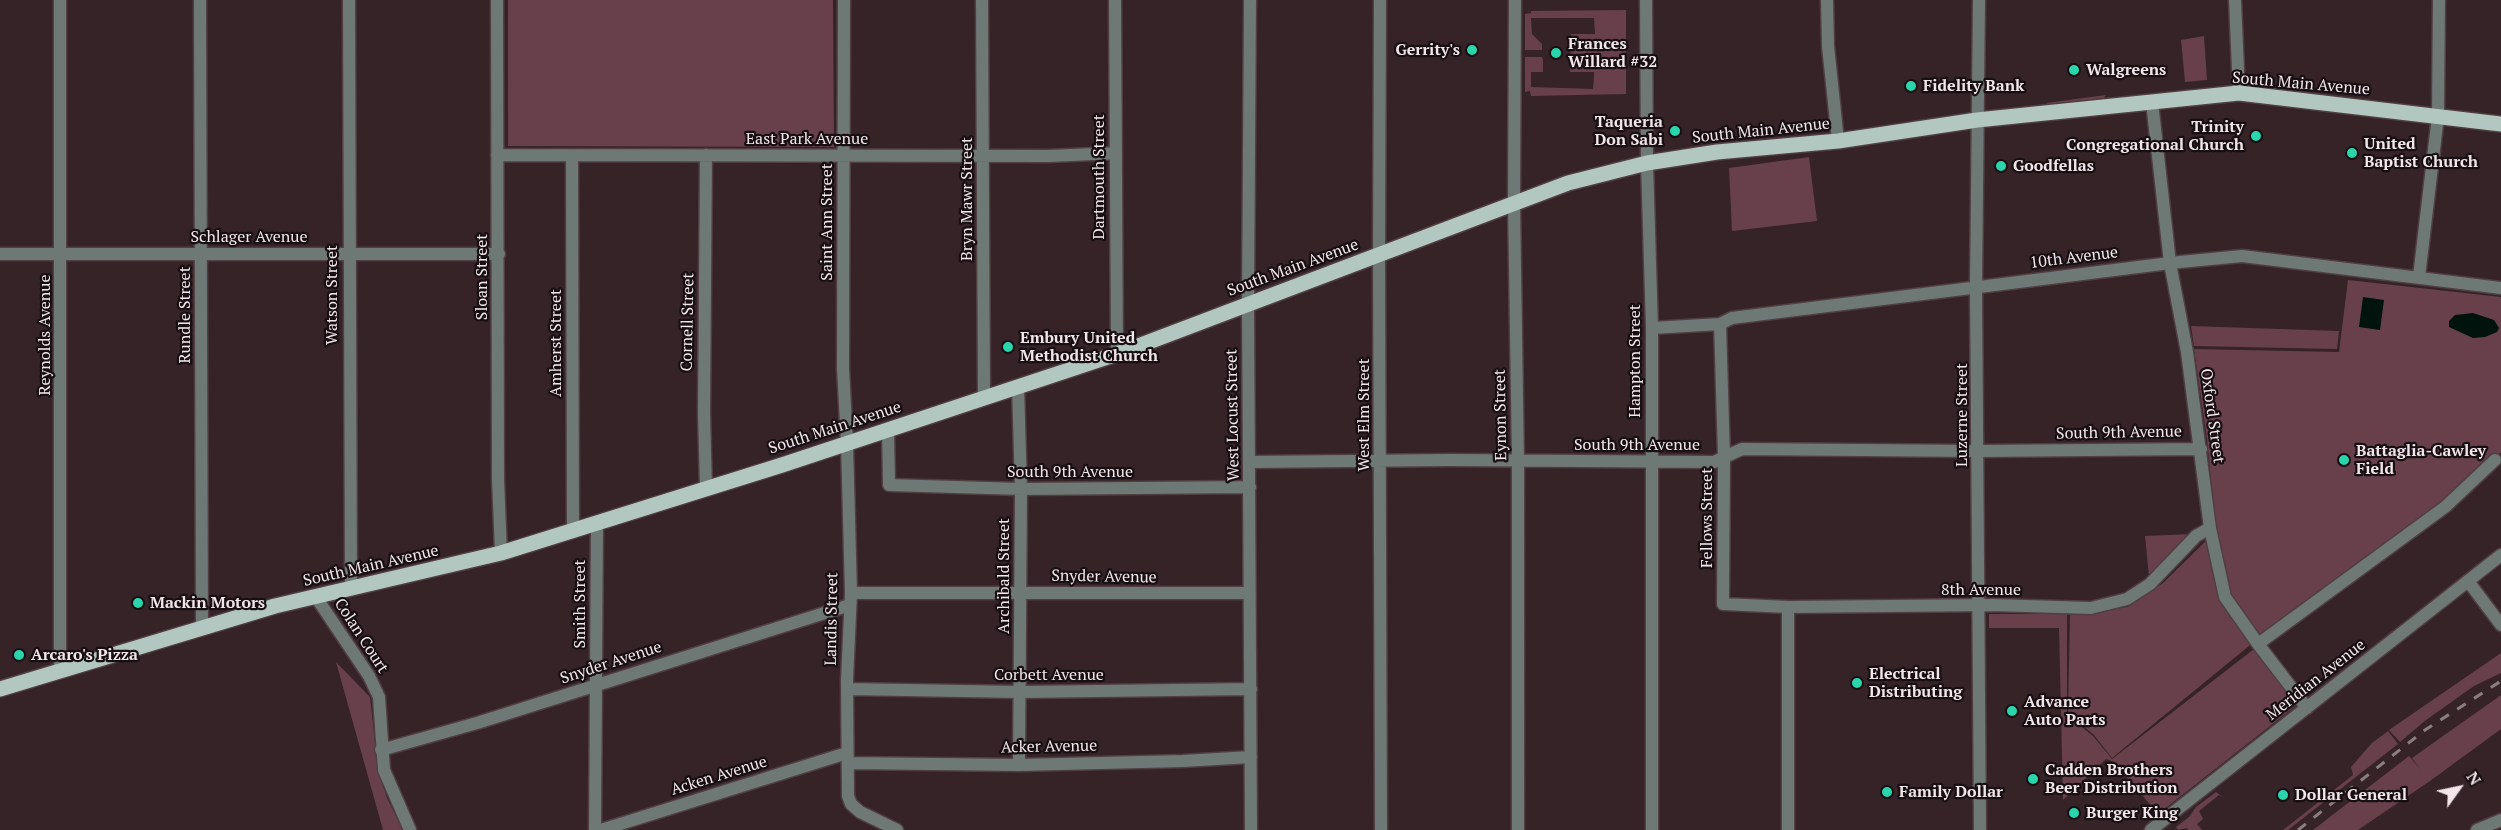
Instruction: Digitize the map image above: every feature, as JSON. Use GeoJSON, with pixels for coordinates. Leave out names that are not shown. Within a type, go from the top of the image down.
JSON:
{"type":"FeatureCollection","features":[{"type":"Feature","properties":{"kind":"main road","name":"South Main Avenue"},"geometry":{"type":"LineString","coordinates":[[0,689],[275,606],[501,553],[706,489],[1117,354],[1248,303],[1379,256],[1514,202],[1583,178],[1647,163],[1717,152],[1838,141],[1977,120],[2239,93],[2501,124]]}},
{"type":"Feature","properties":{"kind":"street","name":"Reynolds Avenue"},"geometry":{"type":"LineString","coordinates":[[60,0],[62,253],[60,670]]}},
{"type":"Feature","properties":{"kind":"street","name":"Rundle Street"},"geometry":{"type":"LineString","coordinates":[[200,0],[201,629]]}},
{"type":"Feature","properties":{"kind":"street","name":"Watson Street"},"geometry":{"type":"LineString","coordinates":[[349,0],[348,255],[351,589]]}},
{"type":"Feature","properties":{"kind":"street","name":"Sloan Street"},"geometry":{"type":"LineString","coordinates":[[497,0],[498,479],[501,553]]}},
{"type":"Feature","properties":{"kind":"street","name":"Saint Ann Street"},"geometry":{"type":"LineString","coordinates":[[844,0],[843,368],[848,443]]}},
{"type":"Feature","properties":{"kind":"street","name":"Bryn Mawr Street"},"geometry":{"type":"LineString","coordinates":[[982,0],[984,397]]}},
{"type":"Feature","properties":{"kind":"street","name":"Dartmouth Street"},"geometry":{"type":"LineString","coordinates":[[1115,0],[1117,354]]}},
{"type":"Feature","properties":{"kind":"street","name":"West Locust Street"},"geometry":{"type":"LineString","coordinates":[[1250,0],[1248,303],[1251,830]]}},
{"type":"Feature","properties":{"kind":"street","name":"West Elm Street"},"geometry":{"type":"LineString","coordinates":[[1380,0],[1381,830]]}},
{"type":"Feature","properties":{"kind":"street","name":"Eynon Street"},"geometry":{"type":"LineString","coordinates":[[1515,0],[1518,830]]}},
{"type":"Feature","properties":{"kind":"street","name":"Hampton Street"},"geometry":{"type":"LineString","coordinates":[[1646,0],[1647,163],[1652,328],[1652,830]]}},
{"type":"Feature","properties":{"kind":"street"},"geometry":{"type":"LineString","coordinates":[[1827,0],[1828,46],[1838,141]]}},
{"type":"Feature","properties":{"kind":"street","name":"Luzerne Street"},"geometry":{"type":"LineString","coordinates":[[1979,0],[1976,287],[1980,830]]}},
{"type":"Feature","properties":{"kind":"street"},"geometry":{"type":"LineString","coordinates":[[2235,0],[2239,93]]}},
{"type":"Feature","properties":{"kind":"street"},"geometry":{"type":"LineString","coordinates":[[2419,277],[2438,116],[2439,0]]}},
{"type":"Feature","properties":{"kind":"street","name":"Oxford Street"},"geometry":{"type":"LineString","coordinates":[[2152,102],[2170,263],[2187,352],[2210,528],[2225,597],[2307,708]]}},
{"type":"Feature","properties":{"kind":"street","name":"East Park Avenue"},"geometry":{"type":"LineString","coordinates":[[497,155],[1049,156],[1116,153]]}},
{"type":"Feature","properties":{"kind":"street","name":"Cornell Street"},"geometry":{"type":"LineString","coordinates":[[706,155],[704,413],[706,489]]}},
{"type":"Feature","properties":{"kind":"street","name":"Amherst Street"},"geometry":{"type":"LineString","coordinates":[[572,156],[573,530]]}},
{"type":"Feature","properties":{"kind":"street","name":"Schlager Avenue"},"geometry":{"type":"LineString","coordinates":[[0,254],[499,254]]}},
{"type":"Feature","properties":{"kind":"street","name":"10th Avenue"},"geometry":{"type":"LineString","coordinates":[[1652,328],[1720,324],[1732,318],[2242,256],[2501,288]]}},
{"type":"Feature","properties":{"kind":"street","name":"Fellows Street"},"geometry":{"type":"LineString","coordinates":[[1720,324],[1724,456],[1723,604]]}},
{"type":"Feature","properties":{"kind":"street","name":"Archibald Street"},"geometry":{"type":"LineString","coordinates":[[1018,386],[1021,489],[1020,765]]}},
{"type":"Feature","properties":{"kind":"street","name":"South 9th Avenue"},"geometry":{"type":"LineString","coordinates":[[888,429],[889,485],[1021,489],[1250,487]]}},
{"type":"Feature","properties":{"kind":"street","name":"Landis Street"},"geometry":{"type":"LineString","coordinates":[[848,443],[850,599],[848,796],[851,804],[860,812],[897,830]]}},
{"type":"Feature","properties":{"kind":"street","name":"South 9th Avenue"},"geometry":{"type":"LineString","coordinates":[[1249,462],[1714,462],[1742,449],[1978,451],[2200,448]]}},
{"type":"Feature","properties":{"kind":"street"},"geometry":{"type":"LineString","coordinates":[[2258,644],[2445,507],[2495,460]]}},
{"type":"Feature","properties":{"kind":"street","name":"Smith Street"},"geometry":{"type":"LineString","coordinates":[[595,830],[597,523]]}},
{"type":"Feature","properties":{"kind":"street","name":"8th Avenue"},"geometry":{"type":"LineString","coordinates":[[1723,604],[1788,607],[2091,608],[2127,599],[2150,584],[2196,536],[2210,528]]}},
{"type":"Feature","properties":{"kind":"street","name":"Meridian Avenue"},"geometry":{"type":"LineString","coordinates":[[2151,830],[2501,555]]}},
{"type":"Feature","properties":{"kind":"street"},"geometry":{"type":"LineString","coordinates":[[2468,581],[2501,625]]}},
{"type":"Feature","properties":{"kind":"street","name":"Snyder Avenue"},"geometry":{"type":"LineString","coordinates":[[381,750],[477,723],[596,685],[850,599],[1020,592],[1249,593]]}},
{"type":"Feature","properties":{"kind":"street","name":"Colan Court"},"geometry":{"type":"LineString","coordinates":[[316,597],[369,676],[379,697],[384,770],[410,830]]}},
{"type":"Feature","properties":{"kind":"street"},"geometry":{"type":"LineString","coordinates":[[1788,607],[1788,830]]}},
{"type":"Feature","properties":{"kind":"street","name":"Corbett Avenue"},"geometry":{"type":"LineString","coordinates":[[848,689],[1020,692],[1251,689]]}},
{"type":"Feature","properties":{"kind":"street","name":"Acker Avenue"},"geometry":{"type":"LineString","coordinates":[[847,758],[1020,765],[1251,757]]}},
{"type":"Feature","properties":{"kind":"street","name":"Acken Avenue"},"geometry":{"type":"LineString","coordinates":[[602,830],[847,758]]}},
{"type":"Feature","properties":{"kind":"street"},"geometry":{"type":"LineString","coordinates":[[2477,830],[2501,820]]}},
{"type":"Feature","properties":{"kind":"shaded area"},"geometry":{"type":"Polygon","coordinates":[[[508,0],[833,0],[834,147],[508,146],[508,0]]]}},
{"type":"Feature","properties":{"kind":"shaded area"},"geometry":{"type":"Polygon","coordinates":[[[1626,10],[1626,94],[1531,96],[1530,91],[1525,92],[1525,57],[1542,57],[1543,60],[1543,72],[1531,72],[1531,87],[1593,89],[1594,72],[1570,72],[1571,34],[1595,34],[1594,18],[1531,18],[1532,34],[1542,44],[1542,50],[1525,50],[1525,14],[1531,11],[1626,10]]]}},
{"type":"Feature","properties":{"kind":"shaded area"},"geometry":{"type":"Polygon","coordinates":[[[2204,36],[2207,80],[2185,82],[2181,40],[2204,36]]]}},
{"type":"Feature","properties":{"kind":"shaded area"},"geometry":{"type":"Polygon","coordinates":[[[2106,95],[2104,98],[2050,105],[2046,103],[2106,95]]]}},
{"type":"Feature","properties":{"kind":"shaded area"},"geometry":{"type":"Polygon","coordinates":[[[1809,157],[1817,221],[1732,231],[1729,168],[1809,157]]]}},
{"type":"Feature","properties":{"kind":"shaded area"},"geometry":{"type":"Polygon","coordinates":[[[2348,280],[2501,297],[2501,453],[2493,456],[2444,501],[2260,637],[2112,758],[2094,735],[2068,713],[2070,615],[2128,607],[2163,583],[2216,531],[2207,439],[2194,349],[2339,352],[2348,280]]]}},
{"type":"Feature","properties":{"kind":"shaded area"},"geometry":{"type":"Polygon","coordinates":[[[2363,297],[2384,300],[2380,330],[2359,327],[2363,297]]]}},
{"type":"Feature","properties":{"kind":"shaded area"},"geometry":{"type":"Polygon","coordinates":[[[2473,313],[2494,320],[2499,328],[2497,332],[2485,337],[2473,338],[2449,327],[2449,321],[2455,315],[2473,313]]]}},
{"type":"Feature","properties":{"kind":"shaded area"},"geometry":{"type":"Polygon","coordinates":[[[2191,326],[2339,331],[2337,349],[2194,346],[2191,326]]]}},
{"type":"Feature","properties":{"kind":"shaded area"},"geometry":{"type":"Polygon","coordinates":[[[2193,534],[2151,576],[2149,576],[2145,536],[2193,534]]]}},
{"type":"Feature","properties":{"kind":"shaded area"},"geometry":{"type":"Polygon","coordinates":[[[1989,614],[2067,614],[2067,715],[2093,736],[2112,759],[2254,649],[2298,704],[2158,814],[2114,762],[2106,759],[2063,800],[2059,628],[1989,628],[1989,614]]]}},
{"type":"Feature","properties":{"kind":"shaded area"},"geometry":{"type":"Polygon","coordinates":[[[2501,653],[2501,673],[2474,686],[2426,720],[2400,742],[2389,730],[2501,653]]]}},
{"type":"Feature","properties":{"kind":"shaded area"},"geometry":{"type":"Polygon","coordinates":[[[336,662],[370,697],[378,769],[387,798],[403,830],[383,830],[336,662]]]}},
{"type":"Feature","properties":{"kind":"shaded area"},"geometry":{"type":"Polygon","coordinates":[[[2501,695],[2501,729],[2430,781],[2358,830],[2313,830],[2409,756],[2421,770],[2412,758],[2501,695]]]}},
{"type":"Feature","properties":{"kind":"shaded area"},"geometry":{"type":"Polygon","coordinates":[[[2388,731],[2398,744],[2288,830],[2283,830],[2353,775],[2351,767],[2372,743],[2388,731]]]}},
{"type":"Feature","properties":{"kind":"shaded area"},"geometry":{"type":"Polygon","coordinates":[[[2216,792],[2224,798],[2219,795],[2199,811],[2203,819],[2197,824],[2202,830],[2188,830],[2187,828],[2178,830],[2176,827],[2189,817],[2196,807],[2216,792]]]}},
{"type":"Feature","properties":{"kind":"railway"},"geometry":{"type":"LineString","coordinates":[[2298,830],[2425,730],[2501,681]]}},
{"type":"Feature","properties":{"kind":"place","name":"Gerrity's"},"geometry":{"type":"Point","coordinates":[1472,50]}},
{"type":"Feature","properties":{"kind":"place","name":"Frances Willard #32"},"geometry":{"type":"Point","coordinates":[1556,53]}},
{"type":"Feature","properties":{"kind":"place","name":"Walgreens"},"geometry":{"type":"Point","coordinates":[2074,70]}},
{"type":"Feature","properties":{"kind":"place","name":"Fidelity Bank"},"geometry":{"type":"Point","coordinates":[1911,86]}},
{"type":"Feature","properties":{"kind":"place","name":"Taqueria Don Sabi"},"geometry":{"type":"Point","coordinates":[1675,131]}},
{"type":"Feature","properties":{"kind":"place","name":"Trinity Congregational Church"},"geometry":{"type":"Point","coordinates":[2256,136]}},
{"type":"Feature","properties":{"kind":"place","name":"United Baptist Church"},"geometry":{"type":"Point","coordinates":[2352,153]}},
{"type":"Feature","properties":{"kind":"place","name":"Goodfellas"},"geometry":{"type":"Point","coordinates":[2001,166]}},
{"type":"Feature","properties":{"kind":"place","name":"Embury United Methodist Church"},"geometry":{"type":"Point","coordinates":[1008,347]}},
{"type":"Feature","properties":{"kind":"place","name":"Battaglia-Cawley Field"},"geometry":{"type":"Point","coordinates":[2344,460]}},
{"type":"Feature","properties":{"kind":"place","name":"Mackin Motors"},"geometry":{"type":"Point","coordinates":[138,603]}},
{"type":"Feature","properties":{"kind":"place","name":"Arcaro's Pizza"},"geometry":{"type":"Point","coordinates":[19,655]}},
{"type":"Feature","properties":{"kind":"place","name":"Electrical Distributing"},"geometry":{"type":"Point","coordinates":[1857,683]}},
{"type":"Feature","properties":{"kind":"place","name":"Advance Auto Parts"},"geometry":{"type":"Point","coordinates":[2012,711]}},
{"type":"Feature","properties":{"kind":"place","name":"Cadden Brothers Beer Distribution"},"geometry":{"type":"Point","coordinates":[2033,779]}},
{"type":"Feature","properties":{"kind":"place","name":"Family Dollar"},"geometry":{"type":"Point","coordinates":[1887,792]}},
{"type":"Feature","properties":{"kind":"place","name":"Dollar General"},"geometry":{"type":"Point","coordinates":[2283,795]}},
{"type":"Feature","properties":{"kind":"place","name":"Burger King"},"geometry":{"type":"Point","coordinates":[2074,813]}}]}
